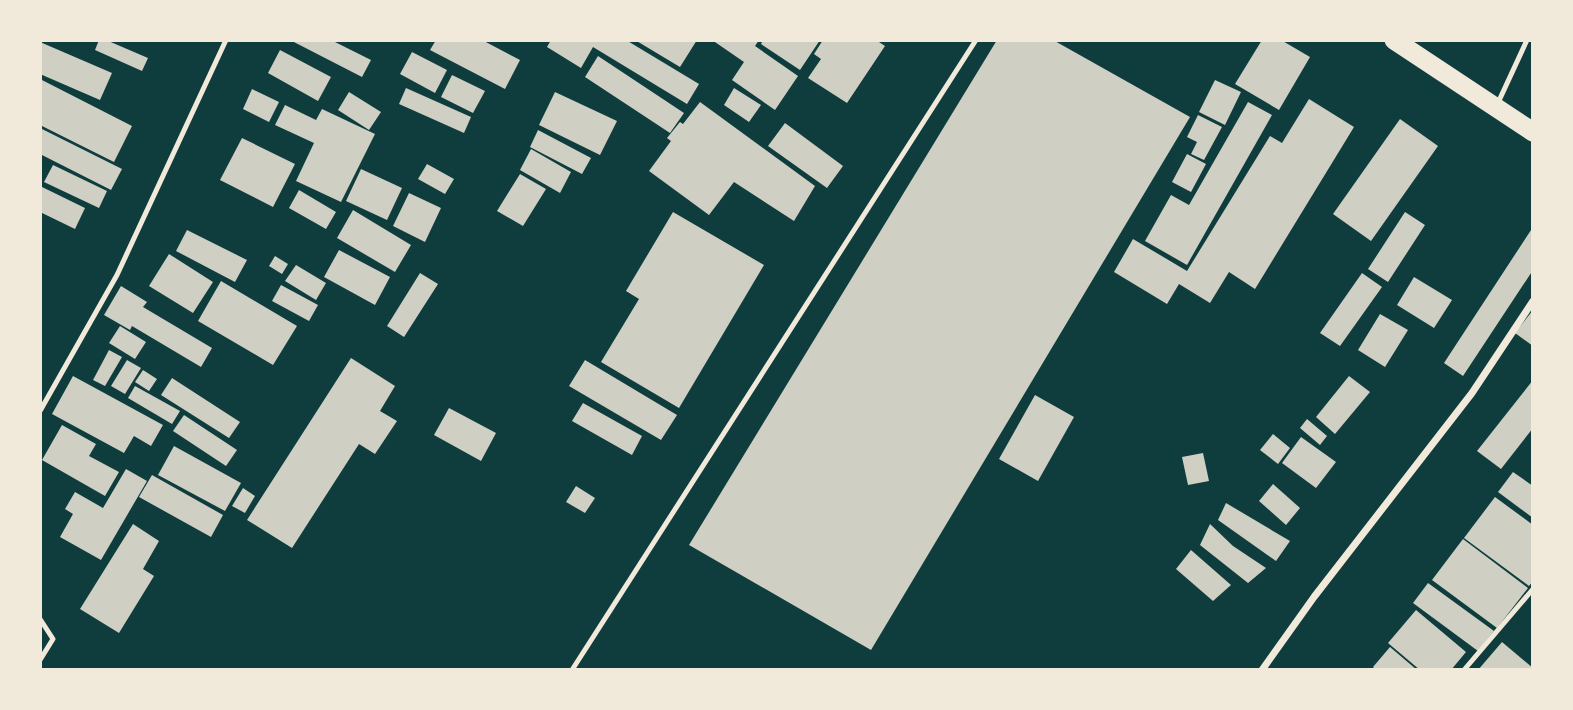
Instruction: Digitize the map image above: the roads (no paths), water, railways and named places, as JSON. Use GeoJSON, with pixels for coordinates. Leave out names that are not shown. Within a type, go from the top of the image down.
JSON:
{"type":"FeatureCollection","features":[{"type":"Feature","properties":{"kind":"highway"},"geometry":{"type":"LineString","coordinates":[[1394,40],[1533,132]]}},
{"type":"Feature","properties":{"kind":"street"},"geometry":{"type":"LineString","coordinates":[[1262,670],[1314,597],[1472,393],[1533,301]]}},
{"type":"Feature","properties":{"kind":"lane"},"geometry":{"type":"LineString","coordinates":[[40,411],[117,275],[226,40]]}},
{"type":"Feature","properties":{"kind":"lane"},"geometry":{"type":"LineString","coordinates":[[572,670],[976,40]]}},
{"type":"Feature","properties":{"kind":"lane"},"geometry":{"type":"LineString","coordinates":[[1496,108],[1527,40]]}},
{"type":"Feature","properties":{"kind":"lane"},"geometry":{"type":"LineString","coordinates":[[1464,670],[1533,589]]}},
{"type":"Feature","properties":{"kind":"lane"},"geometry":{"type":"LineString","coordinates":[[40,619],[53,639],[40,660]]}}]}
